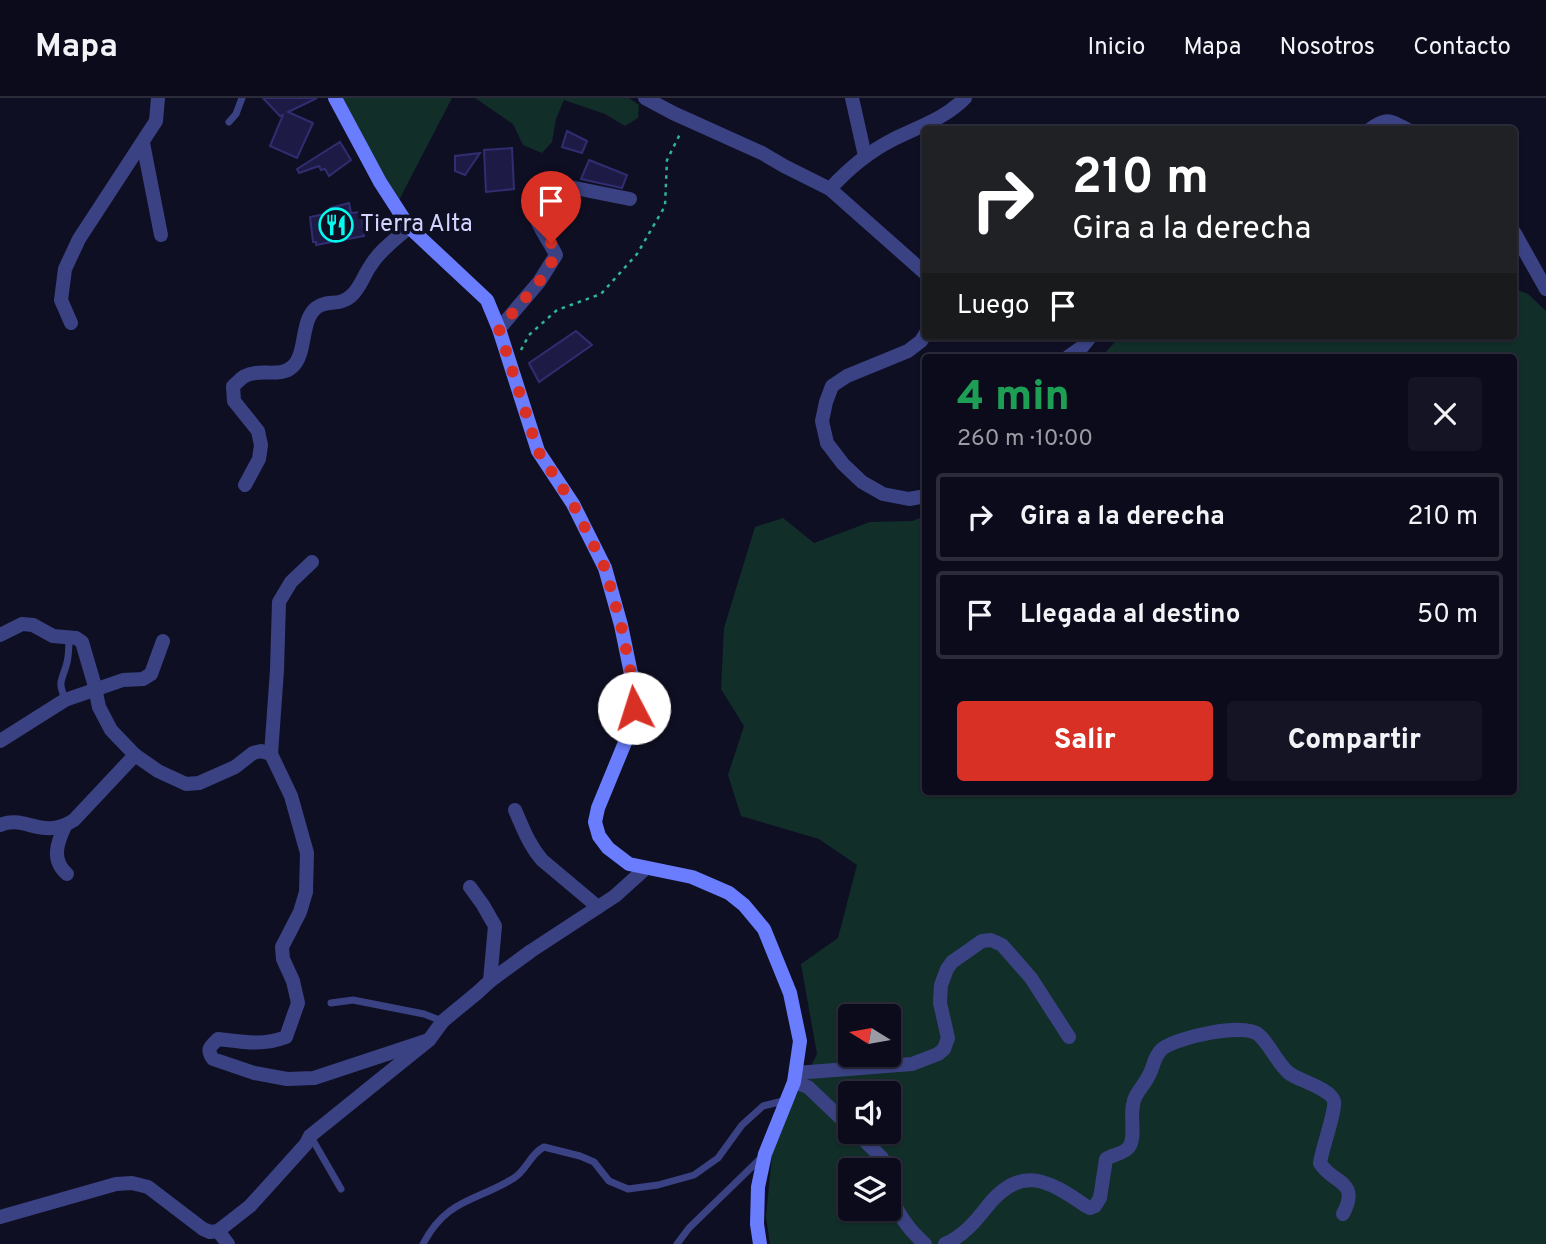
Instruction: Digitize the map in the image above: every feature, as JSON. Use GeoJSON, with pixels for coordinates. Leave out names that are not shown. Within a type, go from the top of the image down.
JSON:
{"type":"FeatureCollection","features":[{"type":"Feature","properties":{"kind":"street"},"geometry":{"type":"LineString","coordinates":[[71,323],[61,300],[65,269],[79,239],[156,121],[158,98]]}},
{"type":"Feature","properties":{"kind":"street"},"geometry":{"type":"LineString","coordinates":[[335,98],[380,182],[409,227],[487,300],[538,451],[573,504],[605,568],[621,625],[635,693],[633,723],[598,808],[595,822],[599,836],[608,848],[629,864],[692,877],[729,893],[744,905],[764,929],[790,993],[800,1041],[795,1077],[765,1154],[758,1187],[757,1224],[760,1244]]}},
{"type":"Feature","properties":{"kind":"street"},"geometry":{"type":"LineString","coordinates":[[645,98],[762,153],[830,189],[922,270]]}},
{"type":"Feature","properties":{"kind":"street"},"geometry":{"type":"LineString","coordinates":[[852,98],[865,156]]}},
{"type":"Feature","properties":{"kind":"street"},"geometry":{"type":"LineString","coordinates":[[923,126],[965,98]]}},
{"type":"Feature","properties":{"kind":"street"},"geometry":{"type":"LineString","coordinates":[[1375,126],[1388,120],[1401,126]]}},
{"type":"Feature","properties":{"kind":"street"},"geometry":{"type":"LineString","coordinates":[[830,189],[865,156],[922,127]]}},
{"type":"Feature","properties":{"kind":"street"},"geometry":{"type":"LineString","coordinates":[[143,144],[161,234]]}},
{"type":"Feature","properties":{"kind":"street"},"geometry":{"type":"LineString","coordinates":[[499,329],[539,282],[556,255],[538,224],[534,209],[537,200],[548,189],[575,188],[630,199]]}},
{"type":"Feature","properties":{"kind":"street"},"geometry":{"type":"LineString","coordinates":[[245,485],[259,459],[261,445],[258,431],[234,401],[233,386],[247,374],[284,372],[291,368],[297,361],[308,322],[315,309],[327,303],[338,304],[349,298],[361,286],[370,266],[379,255],[409,227]]}},
{"type":"Feature","properties":{"kind":"street"},"geometry":{"type":"LineString","coordinates":[[1517,237],[1546,289]]}},
{"type":"Feature","properties":{"kind":"street"},"geometry":{"type":"LineString","coordinates":[[922,340],[908,351],[847,376],[832,386],[822,421],[827,443],[843,464],[862,482],[883,494],[909,499],[922,497]]}},
{"type":"Feature","properties":{"kind":"street"},"geometry":{"type":"LineString","coordinates":[[1072,354],[1088,340]]}},
{"type":"Feature","properties":{"kind":"street"},"geometry":{"type":"LineString","coordinates":[[312,562],[290,582],[279,602],[271,754],[291,796],[307,853],[306,892],[300,912],[282,947],[283,959],[293,981],[298,1003],[286,1037],[271,1043],[218,1039],[210,1047],[209,1053],[213,1059],[254,1073],[287,1079],[313,1078],[429,1040]]}},
{"type":"Feature","properties":{"kind":"street"},"geometry":{"type":"LineString","coordinates":[[0,635],[22,624],[33,625],[53,636],[76,638],[82,642],[100,707],[111,730],[135,755],[158,771],[186,784],[199,783],[216,776],[235,767],[253,753],[261,751],[271,754]]}},
{"type":"Feature","properties":{"kind":"street"},"geometry":{"type":"LineString","coordinates":[[0,741],[65,700],[123,681],[144,679],[151,674],[163,641]]}},
{"type":"Feature","properties":{"kind":"street"},"geometry":{"type":"LineString","coordinates":[[0,825],[9,821],[48,829],[65,826],[74,820],[135,755]]}},
{"type":"Feature","properties":{"kind":"street"},"geometry":{"type":"LineString","coordinates":[[515,810],[534,851],[598,907]]}},
{"type":"Feature","properties":{"kind":"street"},"geometry":{"type":"LineString","coordinates":[[65,826],[56,846],[57,860],[67,874]]}},
{"type":"Feature","properties":{"kind":"street"},"geometry":{"type":"LineString","coordinates":[[0,1217],[116,1184],[132,1183],[148,1187],[203,1229],[218,1231],[250,1206],[306,1144],[310,1136],[429,1040],[443,1021],[490,981],[615,896],[646,868]]}},
{"type":"Feature","properties":{"kind":"street"},"geometry":{"type":"LineString","coordinates":[[470,887],[495,926],[490,981]]}},
{"type":"Feature","properties":{"kind":"street"},"geometry":{"type":"LineString","coordinates":[[795,1077],[912,1065],[938,1054],[944,1049],[948,1038],[940,1003],[944,977],[952,962],[986,940],[1002,945],[1031,978],[1069,1037]]}},
{"type":"Feature","properties":{"kind":"street"},"geometry":{"type":"LineString","coordinates":[[945,1244],[978,1219],[1005,1189],[1024,1180],[1036,1180],[1050,1185],[1090,1208],[1095,1206],[1100,1198],[1106,1159],[1127,1150],[1132,1141],[1134,1100],[1149,1076],[1157,1055],[1178,1041],[1208,1033],[1240,1029],[1258,1034],[1288,1073],[1331,1096],[1334,1102],[1333,1112],[1320,1163],[1322,1168],[1347,1189],[1349,1198],[1343,1214]]}},
{"type":"Feature","properties":{"kind":"street"},"geometry":{"type":"LineString","coordinates":[[795,1077],[838,1116]]}},
{"type":"Feature","properties":{"kind":"street"},"geometry":{"type":"LineString","coordinates":[[868,1144],[882,1158]]}},
{"type":"Feature","properties":{"kind":"street"},"geometry":{"type":"LineString","coordinates":[[901,1215],[925,1244]]}},
{"type":"Feature","properties":{"kind":"street"},"geometry":{"type":"LineString","coordinates":[[218,1231],[228,1244]]}},
{"type":"Feature","properties":{"kind":"lane"},"geometry":{"type":"LineString","coordinates":[[229,122],[236,114],[242,98]]}},
{"type":"Feature","properties":{"kind":"lane"},"geometry":{"type":"LineString","coordinates":[[65,700],[60,685],[67,663],[69,638]]}},
{"type":"Feature","properties":{"kind":"lane"},"geometry":{"type":"LineString","coordinates":[[331,1003],[353,999],[424,1014],[443,1021]]}},
{"type":"Feature","properties":{"kind":"lane"},"geometry":{"type":"LineString","coordinates":[[423,1244],[433,1226],[451,1208],[516,1177],[536,1151],[544,1147],[594,1162],[609,1181],[628,1189],[658,1185],[694,1175],[718,1158],[742,1125],[763,1106],[788,1099]]}},
{"type":"Feature","properties":{"kind":"lane"},"geometry":{"type":"LineString","coordinates":[[310,1136],[341,1189]]}},
{"type":"Feature","properties":{"kind":"lane"},"geometry":{"type":"LineString","coordinates":[[677,1244],[689,1228],[765,1154]]}},
{"type":"Feature","properties":{"kind":"path"},"geometry":{"type":"LineString","coordinates":[[510,368],[528,335],[557,310],[601,294],[636,254],[665,206],[667,160],[687,120]]}},
{"type":"Feature","properties":{"kind":"green space"},"geometry":{"type":"Polygon","coordinates":[[[342,98],[452,98],[399,200],[384,179],[342,98]]]}},
{"type":"Feature","properties":{"kind":"green space"},"geometry":{"type":"Polygon","coordinates":[[[475,98],[629,98],[639,105],[638,118],[625,126],[605,114],[564,100],[556,119],[552,142],[542,153],[523,145],[513,124],[475,98]]]}},
{"type":"Feature","properties":{"kind":"green space"},"geometry":{"type":"Polygon","coordinates":[[[1517,290],[1528,294],[1546,311],[1546,1244],[770,1244],[766,1217],[772,1155],[785,1118],[817,1054],[801,964],[838,938],[857,865],[819,839],[741,816],[728,775],[744,726],[721,689],[724,628],[755,527],[783,518],[814,543],[870,522],[912,521],[922,517],[922,795],[1517,795],[1517,354],[1102,354],[1117,340],[1517,340],[1517,290]]]}},
{"type":"Feature","properties":{"kind":"building"},"geometry":{"type":"Polygon","coordinates":[[[263,98],[317,98],[288,112],[313,123],[297,158],[270,146],[283,115],[280,116],[263,98]]]}},
{"type":"Feature","properties":{"kind":"building"},"geometry":{"type":"Polygon","coordinates":[[[567,131],[587,141],[582,153],[562,147],[567,131]]]}},
{"type":"Feature","properties":{"kind":"building"},"geometry":{"type":"Polygon","coordinates":[[[340,142],[351,160],[329,176],[325,169],[321,170],[319,166],[299,173],[297,169],[340,142]]]}},
{"type":"Feature","properties":{"kind":"building"},"geometry":{"type":"Polygon","coordinates":[[[512,148],[514,189],[486,192],[484,150],[512,148]]]}},
{"type":"Feature","properties":{"kind":"building"},"geometry":{"type":"Polygon","coordinates":[[[480,153],[465,175],[455,171],[455,156],[480,153]]]}},
{"type":"Feature","properties":{"kind":"building"},"geometry":{"type":"Polygon","coordinates":[[[589,160],[627,175],[622,188],[581,179],[589,160]]]}},
{"type":"Feature","properties":{"kind":"building","name":"Tierra Alta"},"geometry":{"type":"Polygon","coordinates":[[[349,203],[351,213],[361,212],[364,236],[316,245],[316,242],[313,242],[310,217],[330,213],[330,208],[349,203]]]}},
{"type":"Feature","properties":{"kind":"building"},"geometry":{"type":"Polygon","coordinates":[[[576,331],[592,345],[539,382],[529,363],[576,331]]]}},
{"type":"Feature","properties":{"kind":"place","name":"Tierra Alta"},"geometry":{"type":"Point","coordinates":[336,225]}},
{"type":"Feature","properties":{"kind":"route"},"geometry":{"type":"LineString","coordinates":[[551,243],[556,255],[539,282],[499,329],[538,451],[573,504],[605,568],[621,625],[635,693],[634,708]]}}]}
